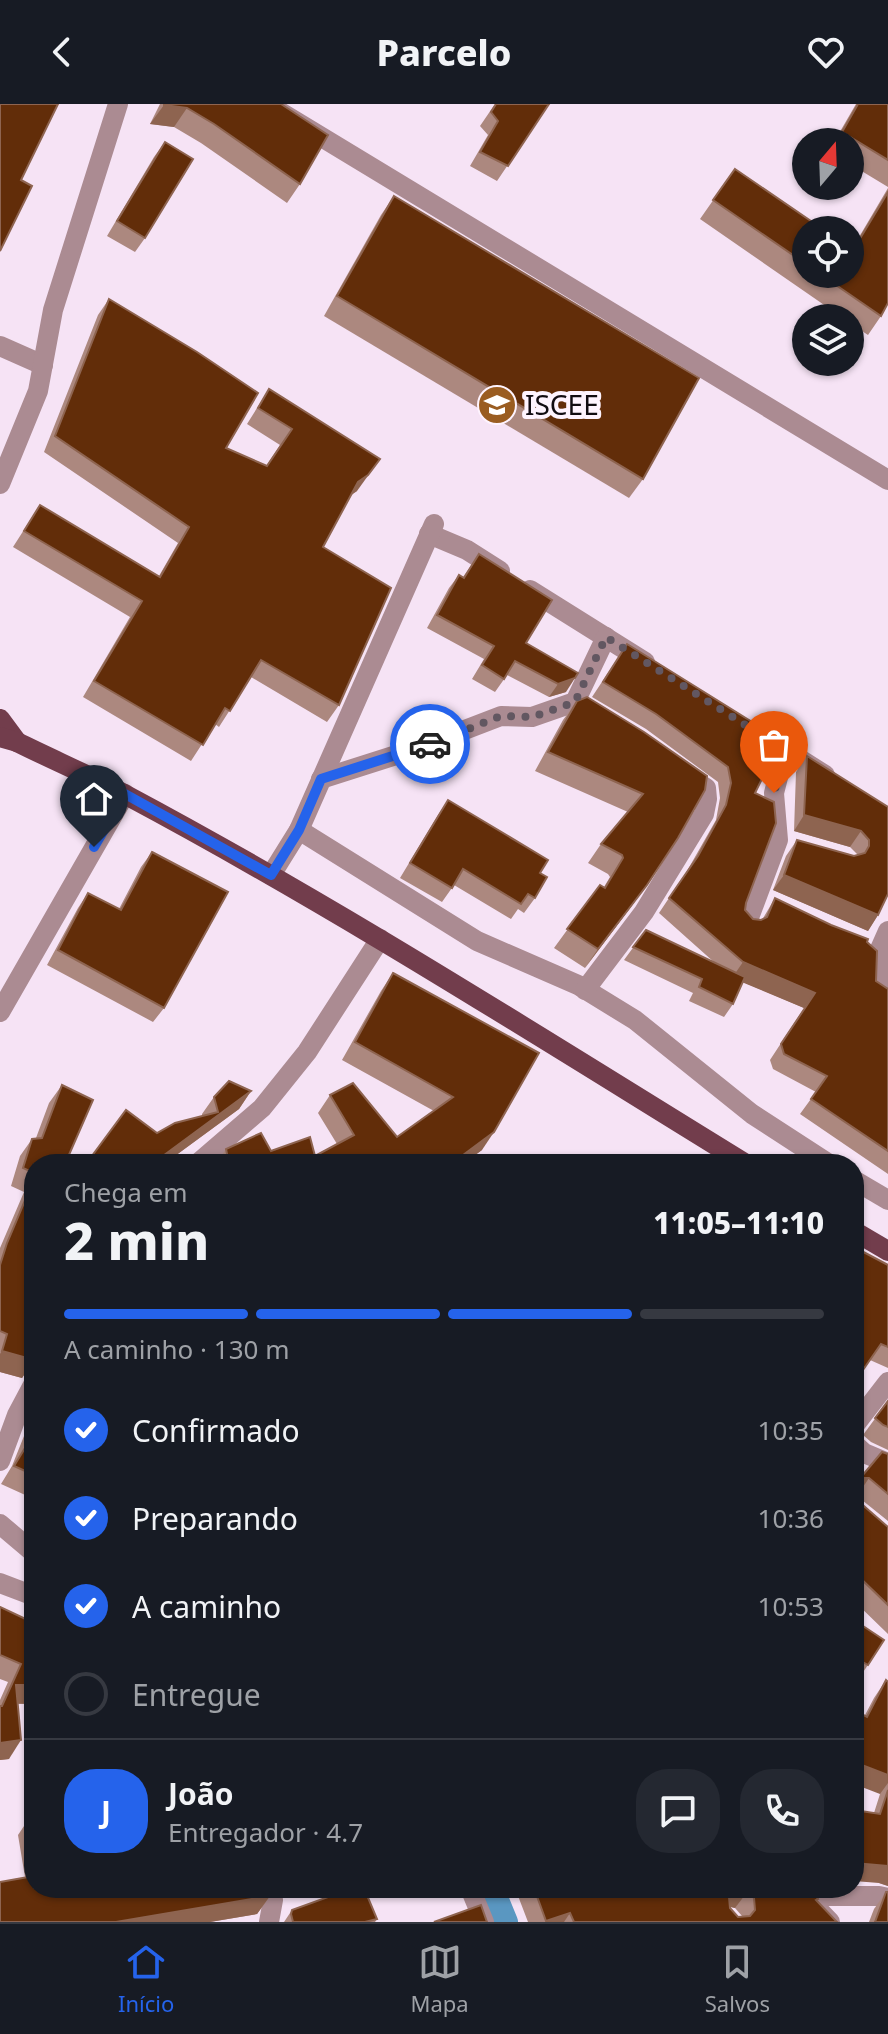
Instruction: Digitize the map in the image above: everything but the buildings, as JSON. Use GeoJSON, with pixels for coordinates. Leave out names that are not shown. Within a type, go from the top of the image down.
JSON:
{"type":"FeatureCollection","features":[{"type":"Feature","properties":{"kind":"main road"},"geometry":{"type":"LineString","coordinates":[[0,719],[8,740],[125,794],[271,875],[460,986],[730,1154]]}},
{"type":"Feature","properties":{"kind":"main road"},"geometry":{"type":"LineString","coordinates":[[864,1237],[888,1251]]}},
{"type":"Feature","properties":{"kind":"street"},"geometry":{"type":"LineString","coordinates":[[0,484],[38,391],[53,310],[118,104]]}},
{"type":"Feature","properties":{"kind":"street"},"geometry":{"type":"LineString","coordinates":[[267,104],[888,480]]}},
{"type":"Feature","properties":{"kind":"street"},"geometry":{"type":"LineString","coordinates":[[0,346],[43,365]]}},
{"type":"Feature","properties":{"kind":"street"},"geometry":{"type":"LineString","coordinates":[[271,875],[299,830],[432,527],[657,669]]}},
{"type":"Feature","properties":{"kind":"street"},"geometry":{"type":"LineString","coordinates":[[321,779],[415,749],[501,716],[532,717],[581,705],[606,637]]}},
{"type":"Feature","properties":{"kind":"street"},"geometry":{"type":"LineString","coordinates":[[734,718],[837,782]]}},
{"type":"Feature","properties":{"kind":"street"},"geometry":{"type":"LineString","coordinates":[[747,923],[785,842],[774,793],[785,750]]}},
{"type":"Feature","properties":{"kind":"street"},"geometry":{"type":"LineString","coordinates":[[585,990],[644,912],[704,814],[706,788],[668,762]]}},
{"type":"Feature","properties":{"kind":"street"},"geometry":{"type":"LineString","coordinates":[[0,1012],[125,794]]}},
{"type":"Feature","properties":{"kind":"street"},"geometry":{"type":"LineString","coordinates":[[299,830],[477,941],[585,990],[635,1020],[752,1114],[814,1154]]}},
{"type":"Feature","properties":{"kind":"street"},"geometry":{"type":"LineString","coordinates":[[209,1154],[262,1108],[307,1052],[380,939]]}},
{"type":"Feature","properties":{"kind":"street"},"geometry":{"type":"LineString","coordinates":[[878,942],[879,987]]}},
{"type":"Feature","properties":{"kind":"street"},"geometry":{"type":"LineString","coordinates":[[864,1186],[888,1200]]}},
{"type":"Feature","properties":{"kind":"street"},"geometry":{"type":"LineString","coordinates":[[864,1413],[888,1382]]}},
{"type":"Feature","properties":{"kind":"street"},"geometry":{"type":"LineString","coordinates":[[0,1461],[24,1402]]}},
{"type":"Feature","properties":{"kind":"street"},"geometry":{"type":"LineString","coordinates":[[864,1456],[888,1463]]}},
{"type":"Feature","properties":{"kind":"street"},"geometry":{"type":"LineString","coordinates":[[0,1524],[24,1544]]}},
{"type":"Feature","properties":{"kind":"street"},"geometry":{"type":"LineString","coordinates":[[0,1583],[24,1592]]}},
{"type":"Feature","properties":{"kind":"street"},"geometry":{"type":"LineString","coordinates":[[864,1897],[888,1898]]}},
{"type":"Feature","properties":{"kind":"street"},"geometry":{"type":"LineString","coordinates":[[269,1922],[272,1898]]}},
{"type":"Feature","properties":{"kind":"street"},"geometry":{"type":"LineString","coordinates":[[474,1898],[484,1922]]}},
{"type":"Feature","properties":{"kind":"street"},"geometry":{"type":"LineString","coordinates":[[807,1898],[830,1922]]}},
{"type":"Feature","properties":{"kind":"waterway"},"geometry":{"type":"LineString","coordinates":[[496,1898],[506,1922]]}},
{"type":"Feature","properties":{"kind":"way so far"},"geometry":{"type":"LineString","coordinates":[[430,744],[501,716],[532,717],[575,702],[606,637],[785,750],[774,793]]}},
{"type":"Feature","properties":{"kind":"place","name":"ISCEE"},"geometry":{"type":"Point","coordinates":[497,405]}},
{"type":"Feature","properties":{"kind":"route"},"geometry":{"type":"LineString","coordinates":[[94,847],[125,794],[271,875],[299,830],[321,779],[430,744]]}}]}
